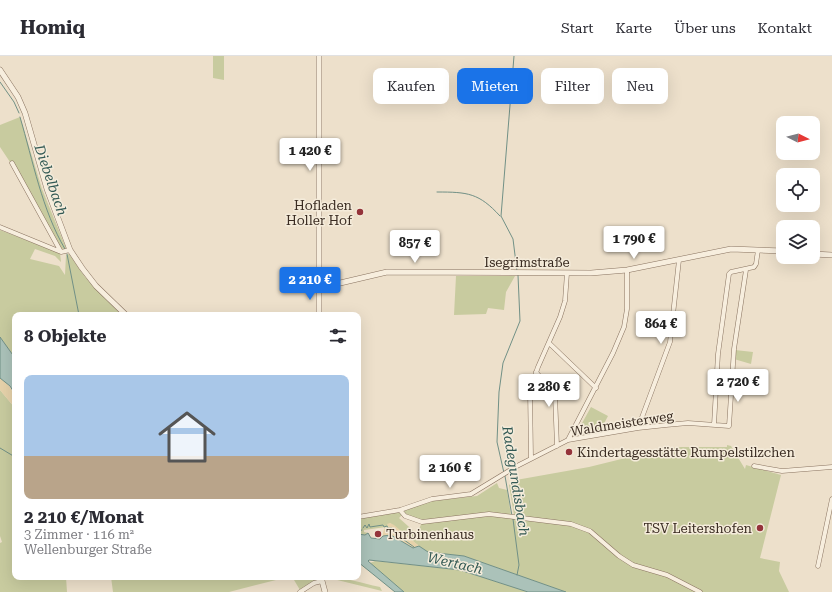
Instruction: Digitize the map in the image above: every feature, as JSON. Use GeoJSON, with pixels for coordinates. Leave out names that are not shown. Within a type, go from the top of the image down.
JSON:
{"type":"FeatureCollection","features":[{"type":"Feature","properties":{"kind":"street"},"geometry":{"type":"LineString","coordinates":[[319,56],[319,312]]}},
{"type":"Feature","properties":{"kind":"street"},"geometry":{"type":"LineString","coordinates":[[0,70],[18,97],[25,113],[47,188],[70,250],[96,286],[123,312]]}},
{"type":"Feature","properties":{"kind":"street"},"geometry":{"type":"LineString","coordinates":[[12,162],[62,252]]}},
{"type":"Feature","properties":{"kind":"street"},"geometry":{"type":"LineString","coordinates":[[0,227],[62,252],[70,250]]}},
{"type":"Feature","properties":{"kind":"street","name":"Isegrimstraße"},"geometry":{"type":"LineString","coordinates":[[318,288],[387,272],[567,273],[627,270],[732,249],[776,251]]}},
{"type":"Feature","properties":{"kind":"street"},"geometry":{"type":"LineString","coordinates":[[714,425],[718,354],[728,274],[731,272],[746,270],[755,266],[758,250]]}},
{"type":"Feature","properties":{"kind":"street"},"geometry":{"type":"LineString","coordinates":[[820,254],[832,255]]}},
{"type":"Feature","properties":{"kind":"street"},"geometry":{"type":"LineString","coordinates":[[638,428],[670,342],[680,260]]}},
{"type":"Feature","properties":{"kind":"street"},"geometry":{"type":"LineString","coordinates":[[568,440],[596,388],[620,337],[626,318],[627,270]]}},
{"type":"Feature","properties":{"kind":"street","name":"Waldmeisterweg"},"geometry":{"type":"LineString","coordinates":[[361,516],[400,510],[432,499],[471,494],[531,458],[568,440],[638,428],[688,423],[729,426],[734,349],[746,270]]}},
{"type":"Feature","properties":{"kind":"street"},"geometry":{"type":"LineString","coordinates":[[531,458],[529,403],[532,382],[562,312],[567,273]]}},
{"type":"Feature","properties":{"kind":"street"},"geometry":{"type":"LineString","coordinates":[[549,343],[596,388]]}},
{"type":"Feature","properties":{"kind":"street"},"geometry":{"type":"LineString","coordinates":[[536,372],[555,395],[557,446]]}},
{"type":"Feature","properties":{"kind":"street"},"geometry":{"type":"LineString","coordinates":[[754,466],[782,471],[832,467]]}},
{"type":"Feature","properties":{"kind":"street"},"geometry":{"type":"LineString","coordinates":[[818,566],[832,499]]}},
{"type":"Feature","properties":{"kind":"street"},"geometry":{"type":"LineString","coordinates":[[400,510],[410,519],[422,522],[490,514],[571,524],[590,531],[633,565],[667,575],[700,592]]}},
{"type":"Feature","properties":{"kind":"street"},"geometry":{"type":"LineString","coordinates":[[300,592],[320,580]]}},
{"type":"Feature","properties":{"kind":"street"},"geometry":{"type":"LineString","coordinates":[[321,580],[326,592]]}},
{"type":"Feature","properties":{"kind":"green space"},"geometry":{"type":"Polygon","coordinates":[[[213,56],[224,56],[224,80],[213,78],[213,56]]]}},
{"type":"Feature","properties":{"kind":"green space"},"geometry":{"type":"Polygon","coordinates":[[[20,117],[42,189],[66,248],[60,248],[13,163],[10,162],[0,147],[0,125],[20,117]]]}},
{"type":"Feature","properties":{"kind":"green space"},"geometry":{"type":"Polygon","coordinates":[[[0,230],[60,253],[61,262],[55,256],[35,249],[30,259],[59,266],[65,275],[66,255],[69,254],[85,277],[119,312],[12,312],[12,354],[0,337],[0,230]]]}},
{"type":"Feature","properties":{"kind":"green space"},"geometry":{"type":"Polygon","coordinates":[[[456,276],[515,276],[506,292],[504,310],[488,308],[486,314],[454,315],[456,276]]]}},
{"type":"Feature","properties":{"kind":"green space"},"geometry":{"type":"Polygon","coordinates":[[[735,350],[753,352],[751,364],[734,359],[735,350]]]}},
{"type":"Feature","properties":{"kind":"green space"},"geometry":{"type":"Polygon","coordinates":[[[0,390],[12,404],[12,580],[66,580],[67,592],[0,592],[0,543],[2,542],[0,536],[0,390]]]}},
{"type":"Feature","properties":{"kind":"green space"},"geometry":{"type":"Polygon","coordinates":[[[591,407],[608,416],[599,433],[589,435],[581,425],[591,407]]]}},
{"type":"Feature","properties":{"kind":"green space"},"geometry":{"type":"Polygon","coordinates":[[[727,445],[731,446],[745,469],[746,465],[781,475],[760,558],[780,562],[779,571],[789,592],[566,592],[464,556],[428,552],[390,523],[388,526],[390,531],[386,527],[364,530],[364,532],[368,533],[367,535],[361,534],[361,518],[399,512],[402,515],[399,518],[417,534],[422,522],[408,517],[403,510],[432,501],[477,496],[497,483],[499,488],[507,490],[511,515],[514,515],[509,485],[516,480],[589,467],[658,450],[681,447],[727,447],[727,445]]]}},
{"type":"Feature","properties":{"kind":"green space"},"geometry":{"type":"Polygon","coordinates":[[[375,561],[460,570],[528,592],[404,592],[370,563],[375,561]]]}},
{"type":"Feature","properties":{"kind":"green space"},"geometry":{"type":"Polygon","coordinates":[[[111,580],[276,580],[229,592],[113,592],[111,580]]]}},
{"type":"Feature","properties":{"kind":"green space"},"geometry":{"type":"Polygon","coordinates":[[[294,580],[317,580],[300,590],[294,580]]]}},
{"type":"Feature","properties":{"kind":"green space"},"geometry":{"type":"Polygon","coordinates":[[[337,580],[350,580],[380,587],[382,591],[337,580]]]}},
{"type":"Feature","properties":{"kind":"sand"},"geometry":{"type":"Polygon","coordinates":[[[0,378],[10,387],[12,391],[12,404],[0,390],[0,378]]]}},
{"type":"Feature","properties":{"kind":"sand"},"geometry":{"type":"Polygon","coordinates":[[[390,523],[419,546],[413,548],[391,535],[380,539],[381,533],[383,533],[386,527],[390,531],[387,524],[390,523]]]}},
{"type":"Feature","properties":{"kind":"water"},"geometry":{"type":"Polygon","coordinates":[[[0,337],[12,354],[12,389],[0,378],[0,337]]]}},
{"type":"Feature","properties":{"kind":"water","name":"Wertach"},"geometry":{"type":"Polygon","coordinates":[[[368,533],[371,538],[380,539],[383,536],[391,535],[413,548],[419,546],[428,552],[464,556],[566,592],[528,592],[460,570],[369,560],[368,561],[404,592],[395,592],[361,564],[361,534],[365,535],[368,533]]]}},
{"type":"Feature","properties":{"kind":"waterway","name":"Radegundisbach"},"geometry":{"type":"LineString","coordinates":[[514,56],[501,216],[513,239],[517,271]]}},
{"type":"Feature","properties":{"kind":"waterway","name":"Diebelbach"},"geometry":{"type":"LineString","coordinates":[[0,82],[14,102],[19,113]]}},
{"type":"Feature","properties":{"kind":"waterway","name":"Diebelbach"},"geometry":{"type":"LineString","coordinates":[[20,117],[44,202],[65,249]]}},
{"type":"Feature","properties":{"kind":"waterway"},"geometry":{"type":"LineString","coordinates":[[437,192],[472,195],[493,208],[500,216]]}},
{"type":"Feature","properties":{"kind":"waterway","name":"Diebelbach"},"geometry":{"type":"LineString","coordinates":[[67,254],[78,312]]}},
{"type":"Feature","properties":{"kind":"waterway","name":"Radegundisbach"},"geometry":{"type":"LineString","coordinates":[[504,473],[497,442],[499,392],[503,363],[520,321],[518,275]]}},
{"type":"Feature","properties":{"kind":"waterway"},"geometry":{"type":"LineString","coordinates":[[0,448],[12,455]]}},
{"type":"Feature","properties":{"kind":"waterway","name":"Radegundisbach"},"geometry":{"type":"LineString","coordinates":[[505,476],[512,516]]}},
{"type":"Feature","properties":{"kind":"waterway","name":"Radegundisbach"},"geometry":{"type":"LineString","coordinates":[[513,519],[519,565],[517,575]]}},
{"type":"Feature","properties":{"kind":"waterway"},"geometry":{"type":"LineString","coordinates":[[363,528],[365,525],[367,528],[369,524],[370,527],[383,525],[384,527],[387,526],[393,530],[389,533],[393,532],[414,547]]}},
{"type":"Feature","properties":{"kind":"place","name":"Hofladen Holler Hof"},"geometry":{"type":"Point","coordinates":[360,212]}},
{"type":"Feature","properties":{"kind":"place","name":"Kindertagesstätte Rumpelstilzchen"},"geometry":{"type":"Point","coordinates":[569,452]}},
{"type":"Feature","properties":{"kind":"place","name":"TSV Leitershofen"},"geometry":{"type":"Point","coordinates":[760,528]}},
{"type":"Feature","properties":{"kind":"place","name":"Turbinenhaus"},"geometry":{"type":"Point","coordinates":[378,534]}}]}
